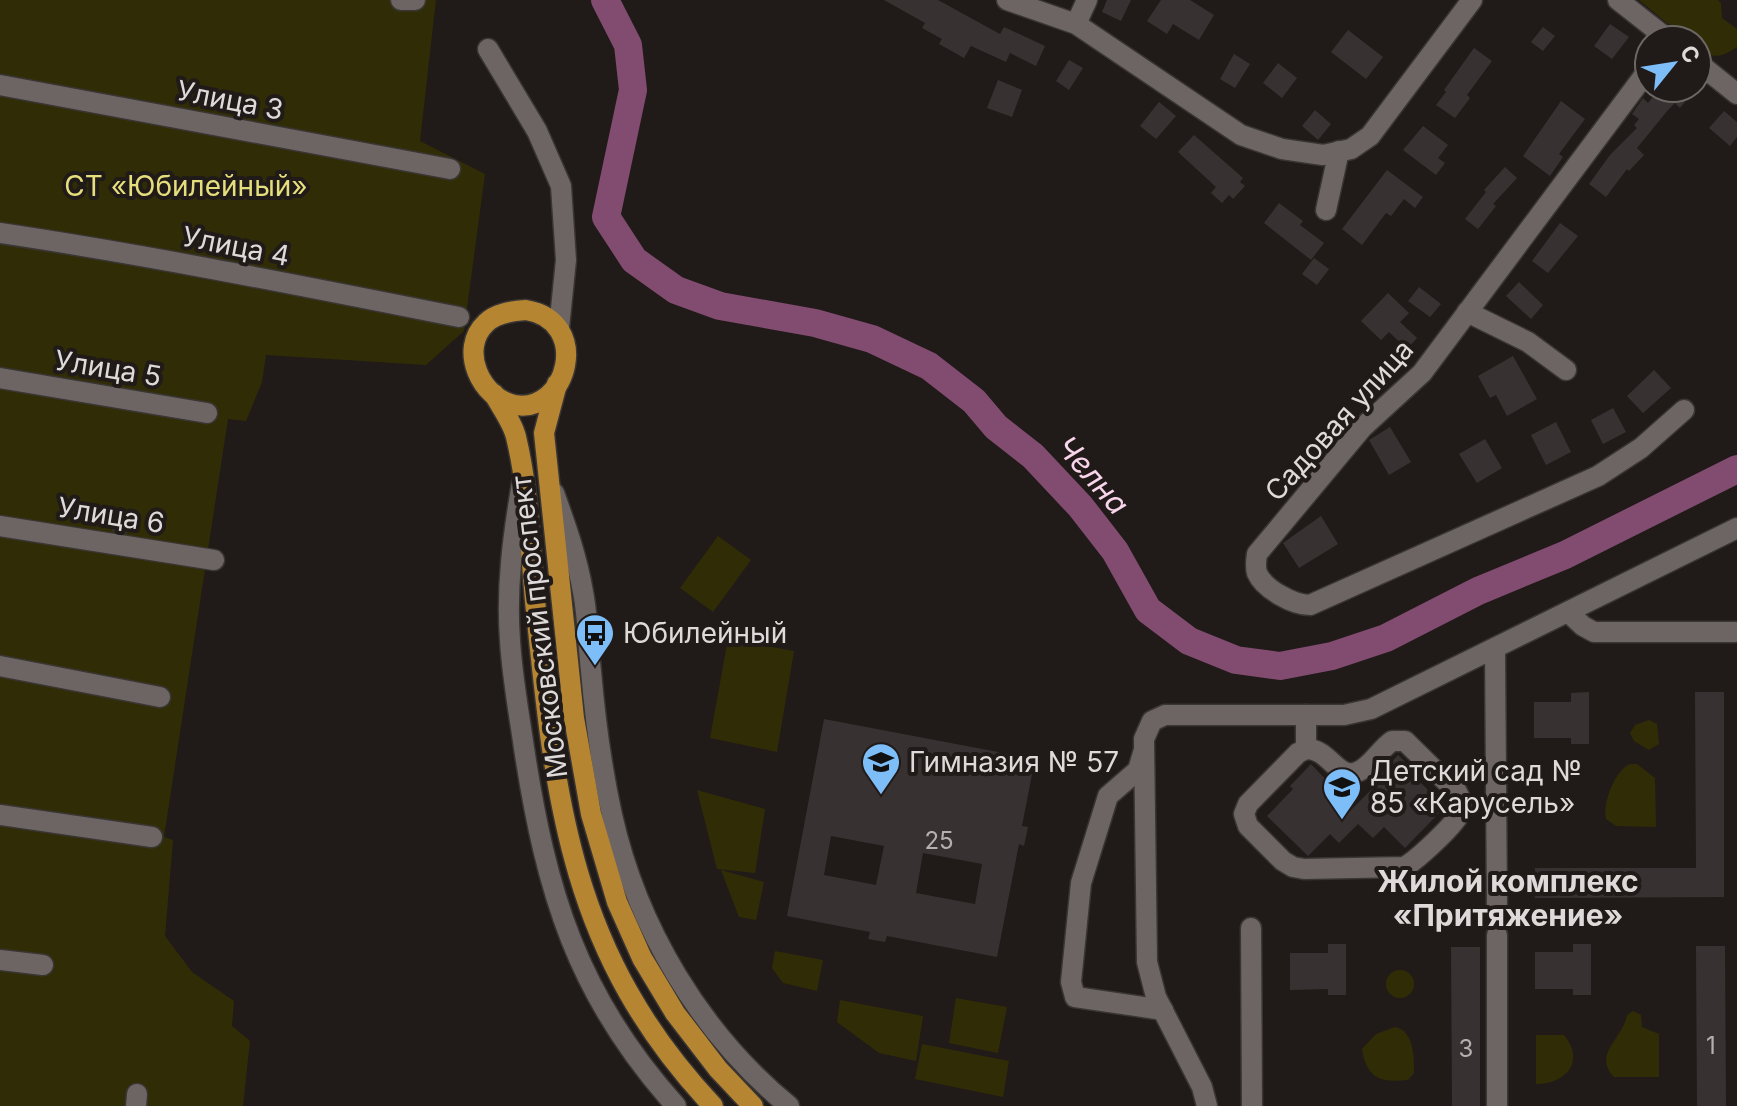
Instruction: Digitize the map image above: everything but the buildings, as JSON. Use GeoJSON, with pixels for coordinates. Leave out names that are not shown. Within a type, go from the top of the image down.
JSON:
{"type":"FeatureCollection","features":[{"type":"Feature","properties":{"kind":"main road","name":"Московский проспект"},"geometry":{"type":"LineString","coordinates":[[713,1106],[646,1024],[609,960],[584,897],[565,827],[550,751],[516,434],[494,394],[485,386],[474,361],[478,334],[486,323],[500,315],[526,310],[539,312],[559,328],[567,352],[567,365],[557,384],[544,433],[574,718],[591,814],[617,902],[642,958],[675,1013],[718,1069],[753,1106]]}},
{"type":"Feature","properties":{"kind":"main road"},"geometry":{"type":"LineString","coordinates":[[494,394],[503,402],[518,405],[531,403],[557,384]]}},
{"type":"Feature","properties":{"kind":"street"},"geometry":{"type":"LineString","coordinates":[[401,0],[415,0]]}},
{"type":"Feature","properties":{"kind":"street"},"geometry":{"type":"LineString","coordinates":[[1007,0],[1076,24],[1241,135],[1282,149],[1323,155],[1351,149],[1370,136],[1472,0]]}},
{"type":"Feature","properties":{"kind":"street"},"geometry":{"type":"LineString","coordinates":[[1076,24],[1087,0]]}},
{"type":"Feature","properties":{"kind":"street"},"geometry":{"type":"LineString","coordinates":[[1618,0],[1649,24]]}},
{"type":"Feature","properties":{"kind":"street"},"geometry":{"type":"LineString","coordinates":[[488,49],[537,131],[561,186],[566,260],[559,328]]}},
{"type":"Feature","properties":{"kind":"street"},"geometry":{"type":"LineString","coordinates":[[1713,75],[1737,94]]}},
{"type":"Feature","properties":{"kind":"street","name":"Улица 3"},"geometry":{"type":"LineString","coordinates":[[0,85],[450,169]]}},
{"type":"Feature","properties":{"kind":"street","name":"Садовая улица"},"geometry":{"type":"LineString","coordinates":[[1633,90],[1422,373],[1362,428],[1257,554],[1258,577],[1290,602],[1310,605],[1598,476],[1641,448],[1684,410]]}},
{"type":"Feature","properties":{"kind":"street"},"geometry":{"type":"LineString","coordinates":[[1326,210],[1339,151]]}},
{"type":"Feature","properties":{"kind":"street","name":"Улица 4"},"geometry":{"type":"LineString","coordinates":[[0,233],[205,267],[459,317]]}},
{"type":"Feature","properties":{"kind":"street"},"geometry":{"type":"LineString","coordinates":[[1467,312],[1528,342],[1566,370]]}},
{"type":"Feature","properties":{"kind":"street","name":"Улица 5"},"geometry":{"type":"LineString","coordinates":[[0,378],[207,413]]}},
{"type":"Feature","properties":{"kind":"street"},"geometry":{"type":"LineString","coordinates":[[549,478],[575,551],[584,595],[591,675],[612,814],[629,877],[648,924],[678,978],[718,1034],[766,1087],[789,1106]]}},
{"type":"Feature","properties":{"kind":"street"},"geometry":{"type":"LineString","coordinates":[[522,479],[511,552],[510,639],[533,805],[549,881],[573,949],[598,1001],[647,1075],[676,1106]]}},
{"type":"Feature","properties":{"kind":"street","name":"Улица 6"},"geometry":{"type":"LineString","coordinates":[[0,526],[214,560]]}},
{"type":"Feature","properties":{"kind":"street"},"geometry":{"type":"LineString","coordinates":[[1163,1010],[1075,997],[1071,982],[1081,883],[1108,796],[1138,770],[1147,728],[1152,721],[1165,715],[1344,715],[1371,709],[1737,528]]}},
{"type":"Feature","properties":{"kind":"street"},"geometry":{"type":"LineString","coordinates":[[1568,612],[1587,630],[1594,632],[1735,632]]}},
{"type":"Feature","properties":{"kind":"street"},"geometry":{"type":"LineString","coordinates":[[1495,648],[1497,910]]}},
{"type":"Feature","properties":{"kind":"street"},"geometry":{"type":"LineString","coordinates":[[0,666],[160,697]]}},
{"type":"Feature","properties":{"kind":"street"},"geometry":{"type":"LineString","coordinates":[[1306,715],[1306,749]]}},
{"type":"Feature","properties":{"kind":"street"},"geometry":{"type":"LineString","coordinates":[[1392,741],[1405,741],[1460,797],[1462,807],[1459,816],[1414,862],[1404,867],[1293,867],[1248,826],[1244,814],[1248,804],[1298,753],[1306,749],[1322,752],[1341,771],[1352,773],[1364,768],[1392,741]]}},
{"type":"Feature","properties":{"kind":"street"},"geometry":{"type":"LineString","coordinates":[[1144,749],[1146,951],[1152,984],[1202,1087],[1207,1106]]}},
{"type":"Feature","properties":{"kind":"street"},"geometry":{"type":"LineString","coordinates":[[0,815],[152,837]]}},
{"type":"Feature","properties":{"kind":"street"},"geometry":{"type":"LineString","coordinates":[[1251,928],[1252,1106]]}},
{"type":"Feature","properties":{"kind":"street"},"geometry":{"type":"LineString","coordinates":[[1497,935],[1497,1106]]}},
{"type":"Feature","properties":{"kind":"street"},"geometry":{"type":"LineString","coordinates":[[0,960],[43,965]]}},
{"type":"Feature","properties":{"kind":"green space","name":"СТ «Юбилейный»"},"geometry":{"type":"Polygon","coordinates":[[[0,0],[436,0],[420,141],[485,174],[464,331],[426,365],[266,355],[262,382],[246,421],[228,419],[164,837],[173,840],[165,936],[192,972],[234,1001],[232,1026],[250,1041],[243,1106],[0,1106],[0,0]]]}},
{"type":"Feature","properties":{"kind":"green space"},"geometry":{"type":"Polygon","coordinates":[[[1639,0],[1718,0],[1722,18],[1737,29],[1737,47],[1713,56],[1713,24],[1668,24],[1639,0]]]}},
{"type":"Feature","properties":{"kind":"green space"},"geometry":{"type":"Polygon","coordinates":[[[718,536],[751,560],[713,612],[680,588],[718,536]]]}},
{"type":"Feature","properties":{"kind":"green space"},"geometry":{"type":"Polygon","coordinates":[[[728,639],[794,651],[777,752],[710,738],[728,639]]]}},
{"type":"Feature","properties":{"kind":"green space"},"geometry":{"type":"Polygon","coordinates":[[[1649,720],[1657,724],[1659,744],[1649,750],[1634,741],[1630,733],[1635,725],[1649,720]]]}},
{"type":"Feature","properties":{"kind":"green space"},"geometry":{"type":"Polygon","coordinates":[[[1630,764],[1637,764],[1655,778],[1656,827],[1616,826],[1606,819],[1611,788],[1619,773],[1630,764]]]}},
{"type":"Feature","properties":{"kind":"green space"},"geometry":{"type":"Polygon","coordinates":[[[697,790],[765,809],[755,873],[717,869],[697,790]]]}},
{"type":"Feature","properties":{"kind":"green space"},"geometry":{"type":"Polygon","coordinates":[[[721,870],[764,882],[756,920],[739,917],[721,870]]]}},
{"type":"Feature","properties":{"kind":"green space"},"geometry":{"type":"Polygon","coordinates":[[[775,951],[823,960],[817,991],[783,983],[772,968],[775,951]]]}},
{"type":"Feature","properties":{"kind":"green space"},"geometry":{"type":"Polygon","coordinates":[[[1400,970],[1410,974],[1414,984],[1410,994],[1400,998],[1390,994],[1386,984],[1390,974],[1400,970]]]}},
{"type":"Feature","properties":{"kind":"green space"},"geometry":{"type":"Polygon","coordinates":[[[956,998],[1007,1007],[998,1053],[949,1043],[956,998]]]}},
{"type":"Feature","properties":{"kind":"green space"},"geometry":{"type":"Polygon","coordinates":[[[840,1000],[923,1016],[916,1061],[879,1053],[837,1022],[840,1000]]]}},
{"type":"Feature","properties":{"kind":"green space"},"geometry":{"type":"Polygon","coordinates":[[[1633,1011],[1641,1015],[1642,1027],[1659,1034],[1659,1077],[1614,1077],[1608,1069],[1607,1054],[1627,1015],[1633,1011]]]}},
{"type":"Feature","properties":{"kind":"green space"},"geometry":{"type":"Polygon","coordinates":[[[1395,1027],[1406,1034],[1412,1046],[1414,1073],[1408,1080],[1390,1081],[1377,1077],[1364,1059],[1362,1049],[1376,1034],[1395,1027]]]}},
{"type":"Feature","properties":{"kind":"green space"},"geometry":{"type":"Polygon","coordinates":[[[1536,1035],[1564,1035],[1570,1045],[1573,1054],[1569,1070],[1556,1080],[1536,1084],[1536,1035]]]}},
{"type":"Feature","properties":{"kind":"green space"},"geometry":{"type":"Polygon","coordinates":[[[922,1044],[1009,1061],[1003,1097],[915,1079],[922,1044]]]}},
{"type":"Feature","properties":{"kind":"waterway","name":"Челна"},"geometry":{"type":"LineString","coordinates":[[605,0],[628,45],[633,90],[606,217],[634,260],[676,290],[720,306],[815,323],[872,339],[929,366],[974,401],[996,427],[1033,456],[1080,506],[1115,551],[1148,610],[1189,641],[1236,660],[1280,666],[1332,656],[1386,638],[1478,591],[1565,555],[1737,469]]}},
{"type":"Feature","properties":{"kind":"place","name":"Юбилейный"},"geometry":{"type":"Point","coordinates":[595,667]}},
{"type":"Feature","properties":{"kind":"place","name":"Гимназия № 57"},"geometry":{"type":"Point","coordinates":[881,796]}},
{"type":"Feature","properties":{"kind":"place","name":"Детский сад № 85 «Карусель»"},"geometry":{"type":"Point","coordinates":[1342,821]}},
{"type":"Feature","properties":{"kind":"district","name":"Жилой комплекс «Притяжение»"},"geometry":{"type":"Point","coordinates":[1508,898]}}]}
